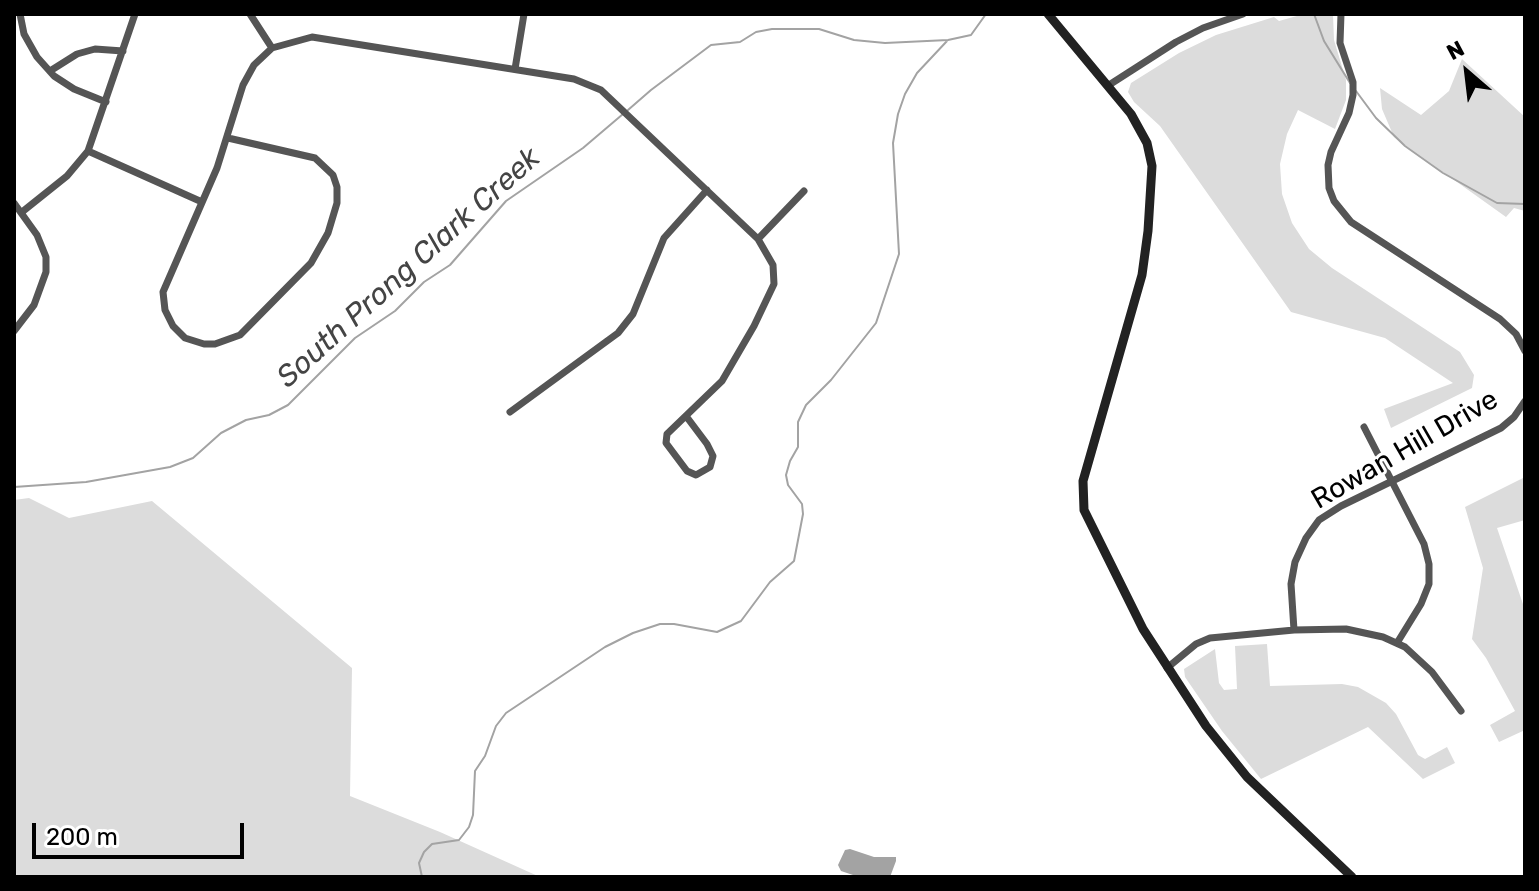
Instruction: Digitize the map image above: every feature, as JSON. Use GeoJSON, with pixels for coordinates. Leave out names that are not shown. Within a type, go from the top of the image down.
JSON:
{"type":"FeatureCollection","features":[{"type":"Feature","properties":{"kind":"main road"},"geometry":{"type":"LineString","coordinates":[[1048,14],[1131,114],[1147,143],[1152,166],[1152,194],[1142,275],[1083,481],[1082,499],[1088,521],[1167,668],[1241,771],[1352,877]]}},
{"type":"Feature","properties":{"kind":"street"},"geometry":{"type":"LineString","coordinates":[[20,14],[24,34],[37,57],[50,71],[74,89],[106,102]]}},
{"type":"Feature","properties":{"kind":"street"},"geometry":{"type":"LineString","coordinates":[[22,212],[67,176],[88,151],[135,14]]}},
{"type":"Feature","properties":{"kind":"street"},"geometry":{"type":"LineString","coordinates":[[250,14],[272,48]]}},
{"type":"Feature","properties":{"kind":"street"},"geometry":{"type":"LineString","coordinates":[[515,69],[524,14]]}},
{"type":"Feature","properties":{"kind":"street"},"geometry":{"type":"LineString","coordinates":[[1109,85],[1176,42],[1203,28],[1243,14]]}},
{"type":"Feature","properties":{"kind":"street"},"geometry":{"type":"LineString","coordinates":[[1341,14],[1340,43],[1353,82],[1353,95],[1328,165],[1329,188],[1334,201],[1351,222],[1500,319],[1516,334],[1525,351]]}},
{"type":"Feature","properties":{"kind":"street"},"geometry":{"type":"LineString","coordinates":[[228,138],[315,158],[333,175],[337,203],[328,233],[311,263],[240,335],[215,344],[204,344],[185,338],[173,326],[165,310],[163,292],[228,138],[243,85],[254,65],[272,48],[312,37],[515,69],[583,82],[601,90],[758,239],[773,265],[774,284],[722,381],[667,434],[666,443],[687,471],[696,475],[710,467],[713,456],[686,416]]}},
{"type":"Feature","properties":{"kind":"street"},"geometry":{"type":"LineString","coordinates":[[50,71],[77,54],[95,49],[123,51]]}},
{"type":"Feature","properties":{"kind":"street"},"geometry":{"type":"LineString","coordinates":[[88,151],[202,202]]}},
{"type":"Feature","properties":{"kind":"street"},"geometry":{"type":"LineString","coordinates":[[510,412],[604,344],[629,321],[664,238],[707,190]]}},
{"type":"Feature","properties":{"kind":"street"},"geometry":{"type":"LineString","coordinates":[[758,239],[804,191]]}},
{"type":"Feature","properties":{"kind":"street"},"geometry":{"type":"LineString","coordinates":[[14,203],[37,235],[46,257],[46,272],[34,305],[14,331]]}},
{"type":"Feature","properties":{"kind":"street","name":"Rowan Hill Drive"},"geometry":{"type":"LineString","coordinates":[[1294,630],[1291,584],[1295,562],[1319,520],[1341,506],[1501,428],[1514,417],[1525,401]]}},
{"type":"Feature","properties":{"kind":"street"},"geometry":{"type":"LineString","coordinates":[[1364,427],[1424,544],[1429,564],[1429,584],[1421,604],[1397,643]]}},
{"type":"Feature","properties":{"kind":"street"},"geometry":{"type":"LineString","coordinates":[[1167,668],[1196,644],[1210,638],[1294,630],[1346,629],[1383,637],[1405,647],[1432,672],[1461,711]]}},
{"type":"Feature","properties":{"kind":"shaded area"},"geometry":{"type":"Polygon","coordinates":[[[1304,14],[1333,15],[1334,40],[1346,80],[1346,100],[1335,129],[1298,110],[1287,134],[1280,164],[1282,194],[1292,223],[1309,249],[1332,268],[1460,352],[1474,375],[1472,388],[1391,428],[1384,409],[1453,383],[1385,338],[1291,312],[1160,126],[1134,102],[1128,92],[1131,83],[1179,53],[1216,35],[1274,17],[1279,21],[1304,14]]]}},
{"type":"Feature","properties":{"kind":"shaded area"},"geometry":{"type":"Polygon","coordinates":[[[1462,59],[1525,117],[1525,211],[1514,208],[1506,217],[1394,137],[1382,109],[1380,88],[1421,115],[1449,91],[1462,59]]]}},
{"type":"Feature","properties":{"kind":"shaded area"},"geometry":{"type":"Polygon","coordinates":[[[1525,477],[1525,520],[1497,528],[1525,610],[1525,730],[1499,742],[1490,725],[1515,711],[1472,639],[1483,568],[1465,507],[1525,477]]]}},
{"type":"Feature","properties":{"kind":"shaded area"},"geometry":{"type":"Polygon","coordinates":[[[29,498],[69,518],[152,501],[352,668],[350,796],[540,877],[14,877],[14,500],[29,498]]]}},
{"type":"Feature","properties":{"kind":"shaded area"},"geometry":{"type":"Polygon","coordinates":[[[1267,644],[1270,686],[1342,684],[1358,687],[1386,703],[1396,714],[1418,755],[1425,759],[1447,747],[1455,763],[1423,779],[1368,727],[1261,779],[1222,731],[1185,677],[1184,669],[1215,649],[1219,683],[1224,690],[1237,689],[1235,646],[1267,644]]]}},
{"type":"Feature","properties":{"kind":"shaded area"},"geometry":{"type":"Polygon","coordinates":[[[845,850],[874,857],[896,857],[890,877],[859,877],[841,871],[838,865],[845,850]]]}},
{"type":"Feature","properties":{"kind":"waterway","name":"South Prong Clark Creek"},"geometry":{"type":"LineString","coordinates":[[628,110],[711,45],[740,42],[756,32],[819,29],[854,40],[885,43],[948,40],[971,35],[986,14]]}},
{"type":"Feature","properties":{"kind":"waterway"},"geometry":{"type":"LineString","coordinates":[[1314,14],[1324,41],[1350,83]]}},
{"type":"Feature","properties":{"kind":"waterway"},"geometry":{"type":"LineString","coordinates":[[422,877],[419,863],[424,852],[432,844],[459,840],[469,827],[473,815],[475,771],[485,756],[496,726],[506,713],[605,647],[633,633],[660,624],[717,632],[741,621],[770,582],[794,561],[803,514],[802,504],[788,485],[786,475],[798,447],[798,422],[806,405],[831,380],[876,323],[899,254],[893,143],[898,114],[917,73],[947,41]]}},
{"type":"Feature","properties":{"kind":"waterway"},"geometry":{"type":"LineString","coordinates":[[1356,91],[1376,118],[1405,146],[1443,173],[1497,203],[1525,204]]}},
{"type":"Feature","properties":{"kind":"waterway","name":"South Prong Clark Creek"},"geometry":{"type":"LineString","coordinates":[[14,487],[86,482],[170,467],[193,458],[221,433],[288,405],[355,338],[395,311],[424,282],[450,265],[506,201],[583,148],[623,114]]}}]}
